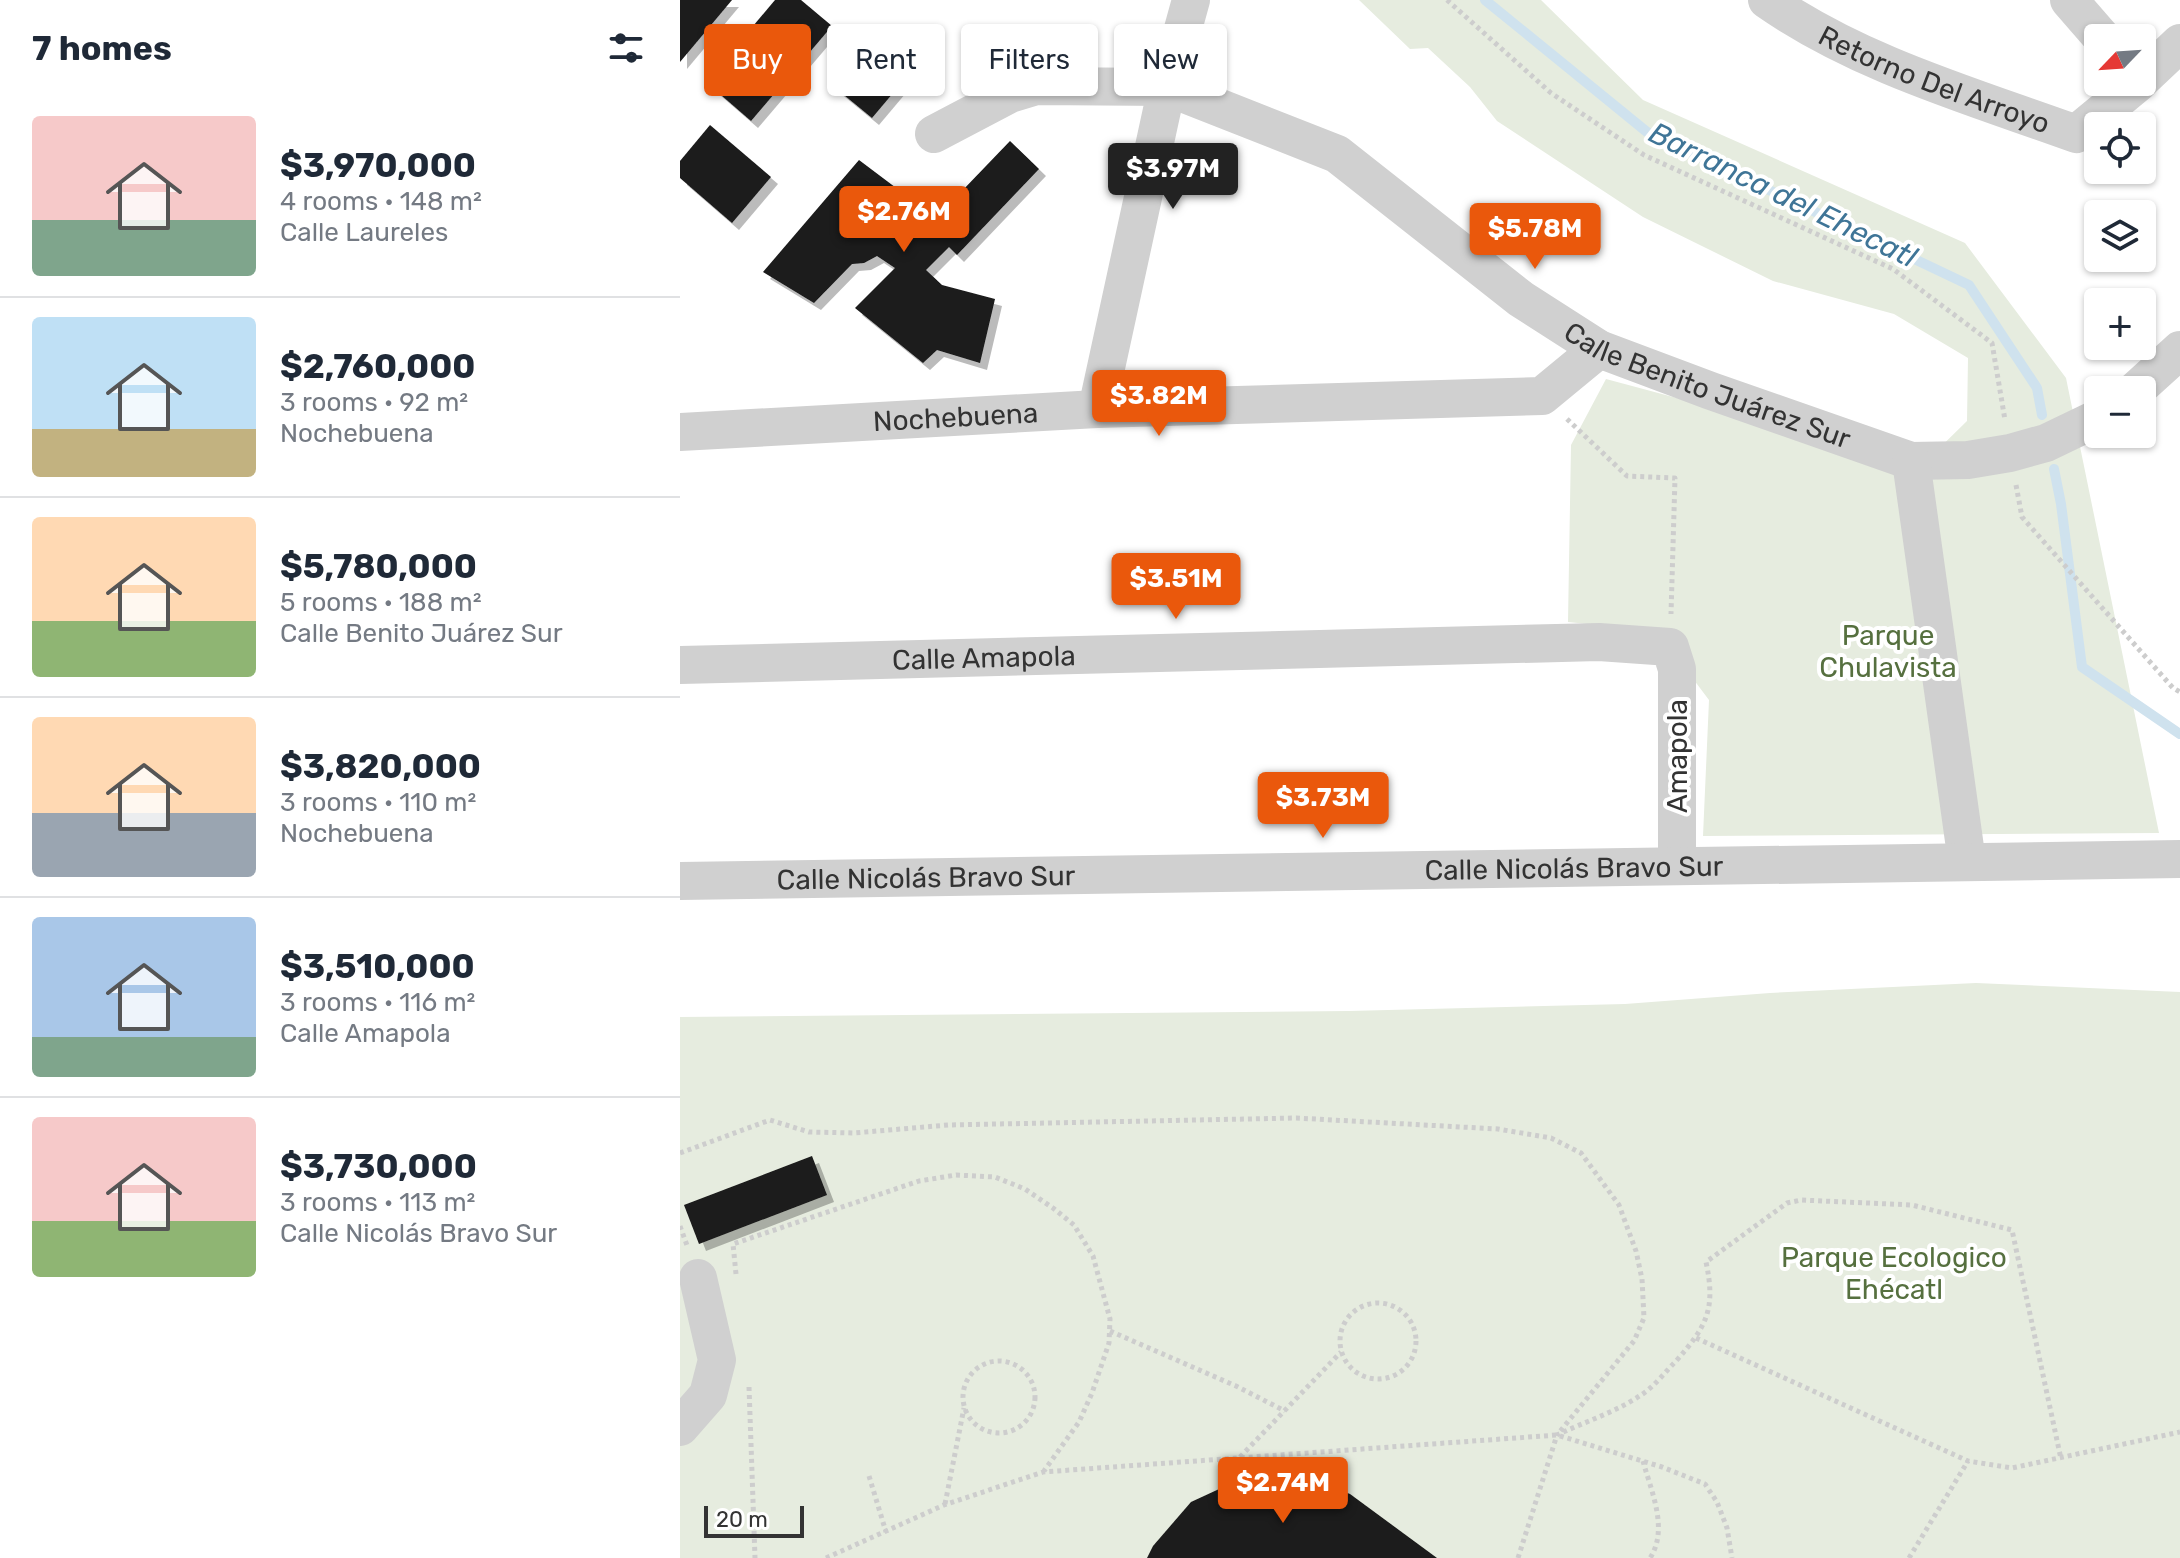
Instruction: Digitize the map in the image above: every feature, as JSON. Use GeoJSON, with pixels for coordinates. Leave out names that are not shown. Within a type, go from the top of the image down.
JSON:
{"type":"FeatureCollection","features":[{"type":"Feature","properties":{"kind":"street"},"geometry":{"type":"LineString","coordinates":[[1184,24],[1191,0]]}},
{"type":"Feature","properties":{"kind":"street","name":"Retorno Del Arroyo"},"geometry":{"type":"LineString","coordinates":[[1767,0],[1799,23],[1864,55],[2076,134],[2121,96]]}},
{"type":"Feature","properties":{"kind":"street"},"geometry":{"type":"LineString","coordinates":[[2069,0],[2090,24]]}},
{"type":"Feature","properties":{"kind":"street","name":"Retorno Del Arroyo"},"geometry":{"type":"LineString","coordinates":[[2156,65],[2180,43]]}},
{"type":"Feature","properties":{"kind":"street"},"geometry":{"type":"LineString","coordinates":[[934,134],[1010,94],[1036,86],[1114,87]]}},
{"type":"Feature","properties":{"kind":"street"},"geometry":{"type":"LineString","coordinates":[[1097,409],[1165,96]]}},
{"type":"Feature","properties":{"kind":"street","name":"Calle Benito Juárez Sur"},"geometry":{"type":"LineString","coordinates":[[1190,96],[1337,154],[1521,299],[1599,349],[1911,461]]}},
{"type":"Feature","properties":{"kind":"street"},"geometry":{"type":"LineString","coordinates":[[1542,396],[1599,349]]}},
{"type":"Feature","properties":{"kind":"street"},"geometry":{"type":"LineString","coordinates":[[2151,376],[2180,350]]}},
{"type":"Feature","properties":{"kind":"street","name":"Nochebuena"},"geometry":{"type":"LineString","coordinates":[[680,432],[1097,409],[1542,396]]}},
{"type":"Feature","properties":{"kind":"street"},"geometry":{"type":"LineString","coordinates":[[1967,862],[1911,461],[1968,460],[2010,453],[2046,443],[2084,425]]}},
{"type":"Feature","properties":{"kind":"street","name":"Calle Amapola"},"geometry":{"type":"LineString","coordinates":[[680,665],[1599,642],[1670,647]]}},
{"type":"Feature","properties":{"kind":"street","name":"Amapola"},"geometry":{"type":"LineString","coordinates":[[1670,647],[1677,669],[1677,866]]}},
{"type":"Feature","properties":{"kind":"street","name":"Calle Nicolás Bravo Sur"},"geometry":{"type":"LineString","coordinates":[[680,881],[2180,859]]}},
{"type":"Feature","properties":{"kind":"street"},"geometry":{"type":"LineString","coordinates":[[680,1427],[708,1395],[717,1360],[698,1278]]}},
{"type":"Feature","properties":{"kind":"path"},"geometry":{"type":"LineString","coordinates":[[1447,0],[1551,93],[1644,155],[1893,269],[1992,343],[2022,517],[2173,688],[2180,692]]}},
{"type":"Feature","properties":{"kind":"path"},"geometry":{"type":"LineString","coordinates":[[1542,396],[1627,476],[1675,478],[1670,647]]}},
{"type":"Feature","properties":{"kind":"path"},"geometry":{"type":"LineString","coordinates":[[680,1153],[770,1120],[809,1132],[854,1133],[948,1125],[1296,1118],[1498,1129],[1551,1138],[1581,1153],[1619,1205],[1639,1265],[1644,1318],[1634,1341],[1557,1435],[1518,1558]]}},
{"type":"Feature","properties":{"kind":"path"},"geometry":{"type":"LineString","coordinates":[[737,1276],[733,1244],[919,1181],[956,1175],[995,1177],[1025,1189],[1074,1225],[1093,1256],[1110,1319],[1102,1368],[1079,1422],[1043,1472]]}},
{"type":"Feature","properties":{"kind":"path"},"geometry":{"type":"LineString","coordinates":[[1557,1435],[1641,1395],[1696,1338],[1707,1320],[1711,1305],[1706,1262],[1787,1203],[1801,1200],[1912,1205],[2012,1230],[2061,1459]]}},
{"type":"Feature","properties":{"kind":"path"},"geometry":{"type":"LineString","coordinates":[[1240,1457],[1341,1352],[1341,1328],[1347,1318],[1368,1303],[1381,1302],[1405,1313],[1417,1337],[1411,1362],[1402,1372],[1390,1378],[1378,1380],[1355,1372],[1341,1352]]}},
{"type":"Feature","properties":{"kind":"path"},"geometry":{"type":"LineString","coordinates":[[1110,1331],[1285,1411]]}},
{"type":"Feature","properties":{"kind":"path"},"geometry":{"type":"LineString","coordinates":[[1696,1338],[1968,1461],[2012,1468],[2180,1432]]}},
{"type":"Feature","properties":{"kind":"path"},"geometry":{"type":"LineString","coordinates":[[944,1505],[966,1383],[981,1365],[992,1361],[1016,1364],[1026,1372],[1036,1393],[1030,1417],[1011,1432],[999,1434],[977,1426],[964,1406]]}},
{"type":"Feature","properties":{"kind":"path"},"geometry":{"type":"LineString","coordinates":[[749,1386],[755,1558]]}},
{"type":"Feature","properties":{"kind":"path"},"geometry":{"type":"LineString","coordinates":[[826,1558],[944,1505],[1043,1472],[1557,1435],[1642,1460],[1705,1484],[1717,1502],[1727,1528],[1732,1558]]}},
{"type":"Feature","properties":{"kind":"path"},"geometry":{"type":"LineString","coordinates":[[1642,1460],[1659,1521],[1655,1551],[1650,1558]]}},
{"type":"Feature","properties":{"kind":"path"},"geometry":{"type":"LineString","coordinates":[[1909,1558],[1968,1461]]}},
{"type":"Feature","properties":{"kind":"path"},"geometry":{"type":"LineString","coordinates":[[869,1476],[886,1532]]}},
{"type":"Feature","properties":{"kind":"green space","name":"Parque Chulavista"},"geometry":{"type":"Polygon","coordinates":[[[1359,0],[1541,0],[1643,100],[1965,243],[2066,378],[2159,833],[1703,836],[1709,700],[1657,631],[1568,622],[1571,445],[1606,379],[1770,423],[1916,471],[1967,421],[1968,358],[1894,314],[1773,281],[1643,217],[1497,121],[1470,87],[1428,48],[1410,49],[1359,0]]]}},
{"type":"Feature","properties":{"kind":"green space","name":"Parque Ecologico Ehécatl"},"geometry":{"type":"Polygon","coordinates":[[[1976,983],[2180,992],[2180,1558],[680,1558],[680,1017],[1349,1011],[1625,1004],[1976,983]]]}},
{"type":"Feature","properties":{"kind":"building"},"geometry":{"type":"Polygon","coordinates":[[[680,0],[732,0],[712,24],[704,24],[704,33],[680,62],[680,0]]]}},
{"type":"Feature","properties":{"kind":"building"},"geometry":{"type":"Polygon","coordinates":[[[775,0],[801,0],[830,24],[811,51],[811,24],[755,24],[775,0]]]}},
{"type":"Feature","properties":{"kind":"building"},"geometry":{"type":"Polygon","coordinates":[[[722,96],[772,96],[751,121],[722,96]]]}},
{"type":"Feature","properties":{"kind":"building"},"geometry":{"type":"Polygon","coordinates":[[[845,96],[891,96],[872,118],[845,96]]]}},
{"type":"Feature","properties":{"kind":"building"},"geometry":{"type":"Polygon","coordinates":[[[710,125],[771,177],[732,223],[680,178],[680,161],[710,125]]]}},
{"type":"Feature","properties":{"kind":"building"},"geometry":{"type":"Polygon","coordinates":[[[1010,141],[1039,169],[957,255],[949,247],[926,270],[942,285],[995,299],[980,363],[937,350],[923,363],[855,308],[895,268],[877,256],[864,263],[852,264],[814,303],[763,272],[859,160],[936,218],[1010,141]]]}},
{"type":"Feature","properties":{"kind":"building"},"geometry":{"type":"Polygon","coordinates":[[[812,1156],[827,1195],[699,1244],[684,1205],[812,1156]]]}},
{"type":"Feature","properties":{"kind":"building"},"geometry":{"type":"Polygon","coordinates":[[[1298,1474],[1350,1494],[1437,1558],[1147,1558],[1153,1546],[1191,1502],[1230,1484],[1298,1474]]]}},
{"type":"Feature","properties":{"kind":"waterway","name":"Barranca del Ehecatl"},"geometry":{"type":"LineString","coordinates":[[1485,0],[1647,132],[1969,285],[2037,388],[2042,415]]}},
{"type":"Feature","properties":{"kind":"waterway","name":"Barranca del Ehecatl"},"geometry":{"type":"LineString","coordinates":[[2054,469],[2082,667],[2180,734]]}}]}
